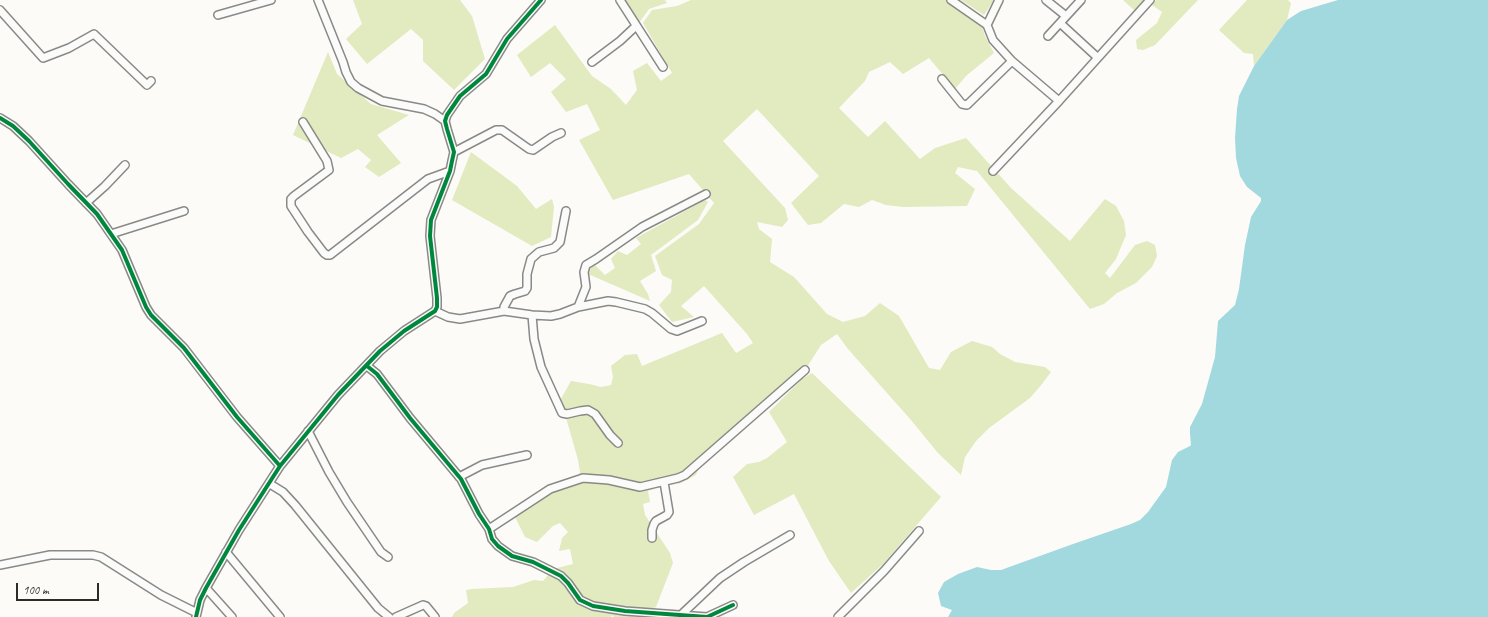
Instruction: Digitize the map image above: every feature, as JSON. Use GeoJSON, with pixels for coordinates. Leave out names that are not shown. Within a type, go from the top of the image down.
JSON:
{"type":"FeatureCollection","features":[{"type":"Feature","properties":{"kind":"street"},"geometry":{"type":"LineString","coordinates":[[218,15],[271,0]]}},
{"type":"Feature","properties":{"kind":"street"},"geometry":{"type":"LineString","coordinates":[[318,0],[351,82],[358,88],[382,101],[424,109],[446,121]]}},
{"type":"Feature","properties":{"kind":"street"},"geometry":{"type":"LineString","coordinates":[[0,565],[50,555],[93,555],[101,557],[161,595],[197,615],[200,600],[226,552],[280,466],[338,395],[380,351],[404,331],[435,311],[437,307],[437,298],[430,236],[431,220],[450,171],[454,152],[446,121],[447,115],[451,107],[460,96],[486,74],[507,39],[541,0]]}},
{"type":"Feature","properties":{"kind":"street"},"geometry":{"type":"LineString","coordinates":[[620,0],[663,67]]}},
{"type":"Feature","properties":{"kind":"street"},"geometry":{"type":"LineString","coordinates":[[950,0],[988,25],[993,40],[1012,61],[1059,101]]}},
{"type":"Feature","properties":{"kind":"street"},"geometry":{"type":"LineString","coordinates":[[988,25],[999,0]]}},
{"type":"Feature","properties":{"kind":"street"},"geometry":{"type":"LineString","coordinates":[[1046,0],[1066,16]]}},
{"type":"Feature","properties":{"kind":"street"},"geometry":{"type":"LineString","coordinates":[[1048,36],[1081,0]]}},
{"type":"Feature","properties":{"kind":"street"},"geometry":{"type":"LineString","coordinates":[[993,171],[1059,101],[1097,57],[1150,0]]}},
{"type":"Feature","properties":{"kind":"street"},"geometry":{"type":"LineString","coordinates":[[0,10],[44,58],[69,48],[94,34],[147,85],[152,81]]}},
{"type":"Feature","properties":{"kind":"street"},"geometry":{"type":"LineString","coordinates":[[1060,23],[1097,57]]}},
{"type":"Feature","properties":{"kind":"street"},"geometry":{"type":"LineString","coordinates":[[592,62],[620,41],[636,26]]}},
{"type":"Feature","properties":{"kind":"street"},"geometry":{"type":"LineString","coordinates":[[942,79],[962,104],[967,105],[1012,61]]}},
{"type":"Feature","properties":{"kind":"street"},"geometry":{"type":"LineString","coordinates":[[0,118],[13,126],[29,141],[96,214],[122,250],[146,307],[151,315],[184,348],[237,417],[280,466]]}},
{"type":"Feature","properties":{"kind":"street"},"geometry":{"type":"LineString","coordinates":[[303,122],[326,161],[329,170],[294,196],[291,200],[291,206],[324,254],[327,255],[330,255],[428,179],[450,171]]}},
{"type":"Feature","properties":{"kind":"street"},"geometry":{"type":"LineString","coordinates":[[454,152],[496,130],[502,130],[529,149],[533,150],[552,137],[561,133]]}},
{"type":"Feature","properties":{"kind":"street"},"geometry":{"type":"LineString","coordinates":[[86,203],[125,165]]}},
{"type":"Feature","properties":{"kind":"street"},"geometry":{"type":"LineString","coordinates":[[578,307],[586,287],[584,272],[586,265],[642,227],[706,194]]}},
{"type":"Feature","properties":{"kind":"street"},"geometry":{"type":"LineString","coordinates":[[111,234],[184,211]]}},
{"type":"Feature","properties":{"kind":"street"},"geometry":{"type":"LineString","coordinates":[[504,311],[504,307],[510,296],[525,291],[527,288],[527,274],[531,260],[539,252],[554,248],[560,242],[566,211]]}},
{"type":"Feature","properties":{"kind":"street"},"geometry":{"type":"LineString","coordinates":[[435,311],[448,317],[460,318],[504,311],[532,315],[556,315],[578,307],[608,301],[646,310],[677,331],[702,322]]}},
{"type":"Feature","properties":{"kind":"street"},"geometry":{"type":"LineString","coordinates":[[532,315],[534,339],[541,367],[562,413],[567,414],[588,410],[595,414],[610,435],[618,443]]}},
{"type":"Feature","properties":{"kind":"street"},"geometry":{"type":"LineString","coordinates":[[366,366],[377,374],[410,418],[459,477],[489,529],[492,539],[498,546],[512,556],[533,562],[561,576],[584,603],[593,606],[625,611],[707,617],[733,605]]}},
{"type":"Feature","properties":{"kind":"street"},"geometry":{"type":"LineString","coordinates":[[489,529],[550,489],[583,478],[599,478],[640,487],[664,482],[685,475],[805,370]]}},
{"type":"Feature","properties":{"kind":"street"},"geometry":{"type":"LineString","coordinates":[[308,431],[329,472],[344,496],[381,552],[388,557]]}},
{"type":"Feature","properties":{"kind":"street"},"geometry":{"type":"LineString","coordinates":[[459,477],[482,465],[527,455]]}},
{"type":"Feature","properties":{"kind":"street"},"geometry":{"type":"LineString","coordinates":[[652,538],[654,524],[669,512],[664,482]]}},
{"type":"Feature","properties":{"kind":"street"},"geometry":{"type":"LineString","coordinates":[[270,484],[283,492],[295,505],[378,608],[389,617]]}},
{"type":"Feature","properties":{"kind":"street"},"geometry":{"type":"LineString","coordinates":[[838,617],[884,571],[919,531]]}},
{"type":"Feature","properties":{"kind":"street"},"geometry":{"type":"LineString","coordinates":[[682,614],[720,578],[790,535]]}},
{"type":"Feature","properties":{"kind":"street"},"geometry":{"type":"LineString","coordinates":[[226,552],[280,617]]}},
{"type":"Feature","properties":{"kind":"street"},"geometry":{"type":"LineString","coordinates":[[206,588],[232,617]]}},
{"type":"Feature","properties":{"kind":"street"},"geometry":{"type":"LineString","coordinates":[[396,617],[423,605],[426,606],[435,617]]}},
{"type":"Feature","properties":{"kind":"green space"},"geometry":{"type":"Polygon","coordinates":[[[353,0],[460,0],[472,16],[485,59],[454,90],[423,61],[423,40],[411,29],[367,64],[346,39],[362,24],[353,0]]]}},
{"type":"Feature","properties":{"kind":"green space"},"geometry":{"type":"Polygon","coordinates":[[[624,0],[665,0],[667,3],[649,9],[639,23],[624,0]]]}},
{"type":"Feature","properties":{"kind":"green space"},"geometry":{"type":"Polygon","coordinates":[[[691,0],[951,0],[980,20],[985,36],[994,53],[966,76],[955,89],[929,58],[903,74],[890,62],[869,72],[865,81],[839,108],[868,137],[885,121],[920,159],[935,148],[966,138],[1011,188],[1070,241],[1105,199],[1116,206],[1124,221],[1126,235],[1116,259],[1105,273],[1110,278],[1135,245],[1147,241],[1155,245],[1157,256],[1152,267],[1136,283],[1117,293],[1104,304],[1090,309],[977,171],[958,167],[955,173],[975,189],[967,206],[903,207],[886,205],[872,200],[859,207],[844,204],[821,223],[808,225],[791,203],[819,176],[757,109],[723,141],[785,208],[788,220],[782,227],[757,222],[759,229],[772,239],[770,262],[794,277],[827,314],[843,322],[865,316],[880,303],[899,316],[929,368],[940,370],[951,352],[972,341],[992,347],[1000,354],[1015,362],[1045,367],[1051,372],[1030,398],[989,428],[976,441],[965,457],[961,475],[938,453],[848,349],[837,334],[821,345],[805,370],[703,458],[696,475],[681,483],[648,491],[650,502],[643,504],[645,515],[670,553],[673,563],[656,607],[633,617],[614,617],[612,615],[611,617],[452,617],[454,613],[468,603],[466,590],[513,587],[534,580],[543,581],[553,569],[573,564],[570,549],[559,551],[562,538],[568,532],[560,523],[553,526],[537,542],[525,537],[513,513],[533,506],[550,489],[578,480],[580,472],[578,460],[565,414],[558,404],[571,381],[601,387],[611,385],[613,377],[611,366],[625,355],[637,354],[642,366],[722,333],[736,353],[753,343],[747,334],[704,286],[681,306],[694,317],[672,322],[659,305],[671,292],[672,280],[662,275],[655,256],[699,224],[714,203],[689,174],[613,200],[579,140],[600,130],[587,104],[566,112],[551,92],[566,79],[550,63],[531,77],[517,55],[555,25],[592,76],[611,89],[626,105],[637,90],[633,71],[647,63],[661,81],[672,73],[643,23],[652,10],[677,6],[691,0]]]}},
{"type":"Feature","properties":{"kind":"green space"},"geometry":{"type":"Polygon","coordinates":[[[961,0],[994,0],[984,15],[961,0]]]}},
{"type":"Feature","properties":{"kind":"green space"},"geometry":{"type":"Polygon","coordinates":[[[1123,0],[1145,0],[1135,11],[1123,0]]]}},
{"type":"Feature","properties":{"kind":"green space"},"geometry":{"type":"Polygon","coordinates":[[[1156,0],[1198,0],[1155,45],[1143,50],[1137,49],[1136,40],[1157,23],[1162,12],[1152,5],[1156,0]]]}},
{"type":"Feature","properties":{"kind":"green space"},"geometry":{"type":"Polygon","coordinates":[[[1247,0],[1288,0],[1291,3],[1287,20],[1254,66],[1253,54],[1244,53],[1219,30],[1247,0]]]}},
{"type":"Feature","properties":{"kind":"green space"},"geometry":{"type":"Polygon","coordinates":[[[328,52],[337,74],[371,104],[409,115],[377,135],[401,163],[379,177],[365,167],[371,160],[358,149],[341,158],[293,135],[328,52]]]}},
{"type":"Feature","properties":{"kind":"green space"},"geometry":{"type":"Polygon","coordinates":[[[471,152],[517,186],[536,209],[552,199],[554,207],[551,237],[532,246],[452,200],[471,152]]]}},
{"type":"Feature","properties":{"kind":"green space"},"geometry":{"type":"Polygon","coordinates":[[[705,200],[708,202],[698,220],[651,255],[656,271],[640,281],[648,294],[650,301],[588,274],[589,269],[595,265],[605,275],[615,268],[611,259],[618,251],[627,255],[641,244],[636,238],[705,200]]]}},
{"type":"Feature","properties":{"kind":"green space"},"geometry":{"type":"Polygon","coordinates":[[[812,373],[941,497],[883,564],[851,593],[829,561],[794,494],[754,515],[733,477],[747,464],[759,462],[767,458],[787,442],[769,412],[802,379],[812,373]]]}},
{"type":"Feature","properties":{"kind":"water"},"geometry":{"type":"Polygon","coordinates":[[[1338,0],[1488,0],[1488,617],[948,617],[952,610],[941,606],[938,593],[944,582],[958,574],[977,567],[991,570],[1001,570],[1131,524],[1140,520],[1148,512],[1166,487],[1172,460],[1178,452],[1191,445],[1190,427],[1202,404],[1215,357],[1218,321],[1235,305],[1251,217],[1261,201],[1261,198],[1247,187],[1240,176],[1236,158],[1235,138],[1239,96],[1254,66],[1287,20],[1301,11],[1338,0]]]}},
{"type":"Feature","properties":{"kind":"cycle path"},"geometry":{"type":"LineString","coordinates":[[196,617],[200,600],[206,588],[239,530],[280,466],[338,395],[380,351],[404,331],[435,311],[437,307],[437,298],[430,236],[431,220],[450,171],[454,152],[445,121],[447,115],[460,96],[486,74],[507,39],[541,0]]}},
{"type":"Feature","properties":{"kind":"cycle path"},"geometry":{"type":"LineString","coordinates":[[0,118],[13,126],[29,141],[97,214],[122,250],[146,307],[151,315],[184,348],[237,417],[280,466]]}},
{"type":"Feature","properties":{"kind":"cycle path"},"geometry":{"type":"LineString","coordinates":[[367,366],[377,374],[410,418],[461,479],[479,514],[489,529],[492,539],[498,546],[512,556],[533,562],[561,576],[580,600],[593,606],[625,611],[707,617],[733,605]]}}]}
